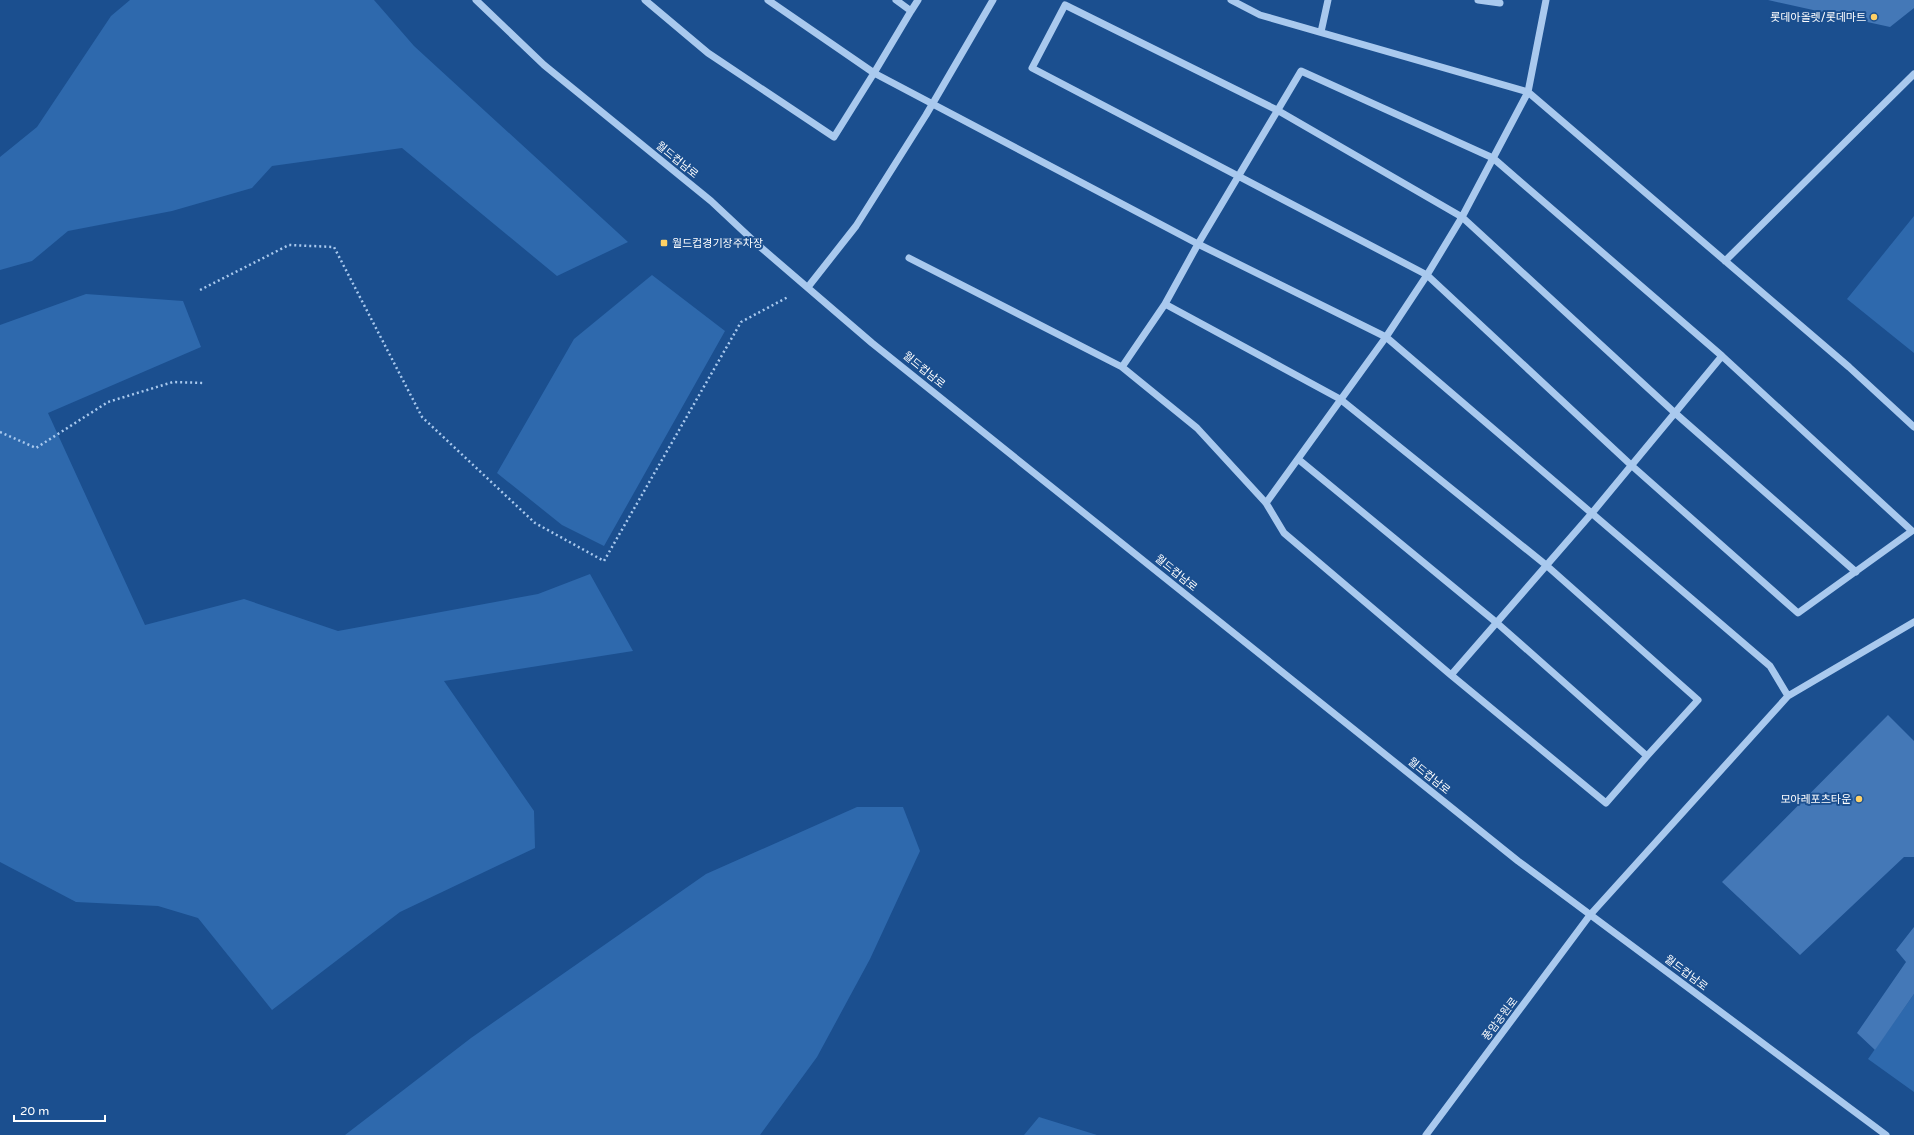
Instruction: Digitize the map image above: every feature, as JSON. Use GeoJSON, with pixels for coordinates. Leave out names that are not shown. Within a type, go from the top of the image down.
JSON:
{"type":"FeatureCollection","features":[{"type":"Feature","properties":{"kind":"street","name":"월드컵남로"},"geometry":{"type":"LineString","coordinates":[[476,0],[544,65],[710,201],[758,245],[872,343],[1518,861],[1886,1135]]}},
{"type":"Feature","properties":{"kind":"street"},"geometry":{"type":"LineString","coordinates":[[645,0],[708,53],[834,137],[918,0]]}},
{"type":"Feature","properties":{"kind":"street"},"geometry":{"type":"LineString","coordinates":[[768,0],[874,73],[1198,244],[1386,337],[1770,666],[1788,696]]}},
{"type":"Feature","properties":{"kind":"street"},"geometry":{"type":"LineString","coordinates":[[896,0],[911,11]]}},
{"type":"Feature","properties":{"kind":"street"},"geometry":{"type":"LineString","coordinates":[[808,287],[856,226],[933,104],[993,0]]}},
{"type":"Feature","properties":{"kind":"street"},"geometry":{"type":"LineString","coordinates":[[1231,0],[1260,15],[1528,92],[1849,367],[1914,427]]}},
{"type":"Feature","properties":{"kind":"street"},"geometry":{"type":"LineString","coordinates":[[1321,32],[1328,0]]}},
{"type":"Feature","properties":{"kind":"street"},"geometry":{"type":"LineString","coordinates":[[1478,0],[1500,3]]}},
{"type":"Feature","properties":{"kind":"street"},"geometry":{"type":"LineString","coordinates":[[1266,503],[1386,337],[1427,275],[1462,217],[1528,92],[1546,0]]}},
{"type":"Feature","properties":{"kind":"street"},"geometry":{"type":"LineString","coordinates":[[1122,367],[1165,304],[1198,244],[1238,176],[1278,110],[1301,71],[1493,158],[1722,356],[1912,531],[1856,572],[1798,613],[1632,465],[1427,275],[1238,176],[1032,68],[1065,5],[1278,110],[1462,217],[1675,412],[1856,572]]}},
{"type":"Feature","properties":{"kind":"street"},"geometry":{"type":"LineString","coordinates":[[1725,261],[1914,74]]}},
{"type":"Feature","properties":{"kind":"street"},"geometry":{"type":"LineString","coordinates":[[909,258],[1122,367],[1197,428],[1266,503],[1284,534],[1606,803],[1698,700],[1546,566],[1340,399],[1165,304]]}},
{"type":"Feature","properties":{"kind":"street"},"geometry":{"type":"LineString","coordinates":[[1451,675],[1592,513],[1722,356]]}},
{"type":"Feature","properties":{"kind":"street"},"geometry":{"type":"LineString","coordinates":[[1298,459],[1497,623],[1647,756]]}},
{"type":"Feature","properties":{"kind":"street","name":"풍암공원로"},"geometry":{"type":"LineString","coordinates":[[1426,1135],[1590,915],[1788,696],[1914,622]]}},
{"type":"Feature","properties":{"kind":"path"},"geometry":{"type":"LineString","coordinates":[[200,290],[289,245],[334,248],[422,417],[535,523],[604,561],[741,322],[808,287]]}},
{"type":"Feature","properties":{"kind":"path"},"geometry":{"type":"LineString","coordinates":[[0,432],[36,448],[108,402],[173,382],[204,383]]}},
{"type":"Feature","properties":{"kind":"shaded area"},"geometry":{"type":"Polygon","coordinates":[[[130,0],[374,0],[414,46],[628,242],[557,276],[402,148],[272,166],[252,188],[172,211],[68,231],[32,261],[0,270],[0,157],[37,127],[111,16],[130,0]]]}},
{"type":"Feature","properties":{"kind":"shaded area"},"geometry":{"type":"Polygon","coordinates":[[[1914,216],[1914,353],[1847,299],[1914,216]]]}},
{"type":"Feature","properties":{"kind":"shaded area"},"geometry":{"type":"Polygon","coordinates":[[[652,275],[725,331],[604,546],[562,525],[497,473],[574,339],[652,275]]]}},
{"type":"Feature","properties":{"kind":"shaded area"},"geometry":{"type":"Polygon","coordinates":[[[86,294],[183,301],[201,347],[48,413],[145,625],[244,599],[338,631],[538,594],[590,574],[633,651],[444,681],[534,811],[535,848],[400,912],[272,1010],[198,918],[158,906],[76,902],[0,862],[0,325],[86,294]]]}},
{"type":"Feature","properties":{"kind":"shaded area"},"geometry":{"type":"Polygon","coordinates":[[[857,807],[903,807],[920,851],[870,959],[817,1057],[760,1135],[345,1135],[471,1038],[706,874],[857,807]]]}},
{"type":"Feature","properties":{"kind":"shaded area"},"geometry":{"type":"Polygon","coordinates":[[[1914,994],[1914,1092],[1868,1059],[1914,994]]]}},
{"type":"Feature","properties":{"kind":"shaded area"},"geometry":{"type":"Polygon","coordinates":[[[1039,1117],[1097,1135],[1024,1135],[1039,1117]]]}},
{"type":"Feature","properties":{"kind":"building","name":"롯데아올렛/롯데마트"},"geometry":{"type":"Polygon","coordinates":[[[1768,0],[1914,0],[1914,8],[1890,27],[1768,0]]]}},
{"type":"Feature","properties":{"kind":"building","name":"모아레포츠타운"},"geometry":{"type":"Polygon","coordinates":[[[1888,715],[1914,741],[1914,857],[1904,857],[1800,955],[1722,882],[1888,715]]]}},
{"type":"Feature","properties":{"kind":"building"},"geometry":{"type":"Polygon","coordinates":[[[1914,927],[1914,994],[1875,1050],[1857,1033],[1906,962],[1896,950],[1914,927]]]}},
{"type":"Feature","properties":{"kind":"place","name":"롯데아올렛/롯데마트"},"geometry":{"type":"Point","coordinates":[1874,17]}},
{"type":"Feature","properties":{"kind":"place","name":"월드컵경기장주차장"},"geometry":{"type":"Point","coordinates":[664,243]}},
{"type":"Feature","properties":{"kind":"place","name":"모아레포츠타운"},"geometry":{"type":"Point","coordinates":[1859,799]}}]}
